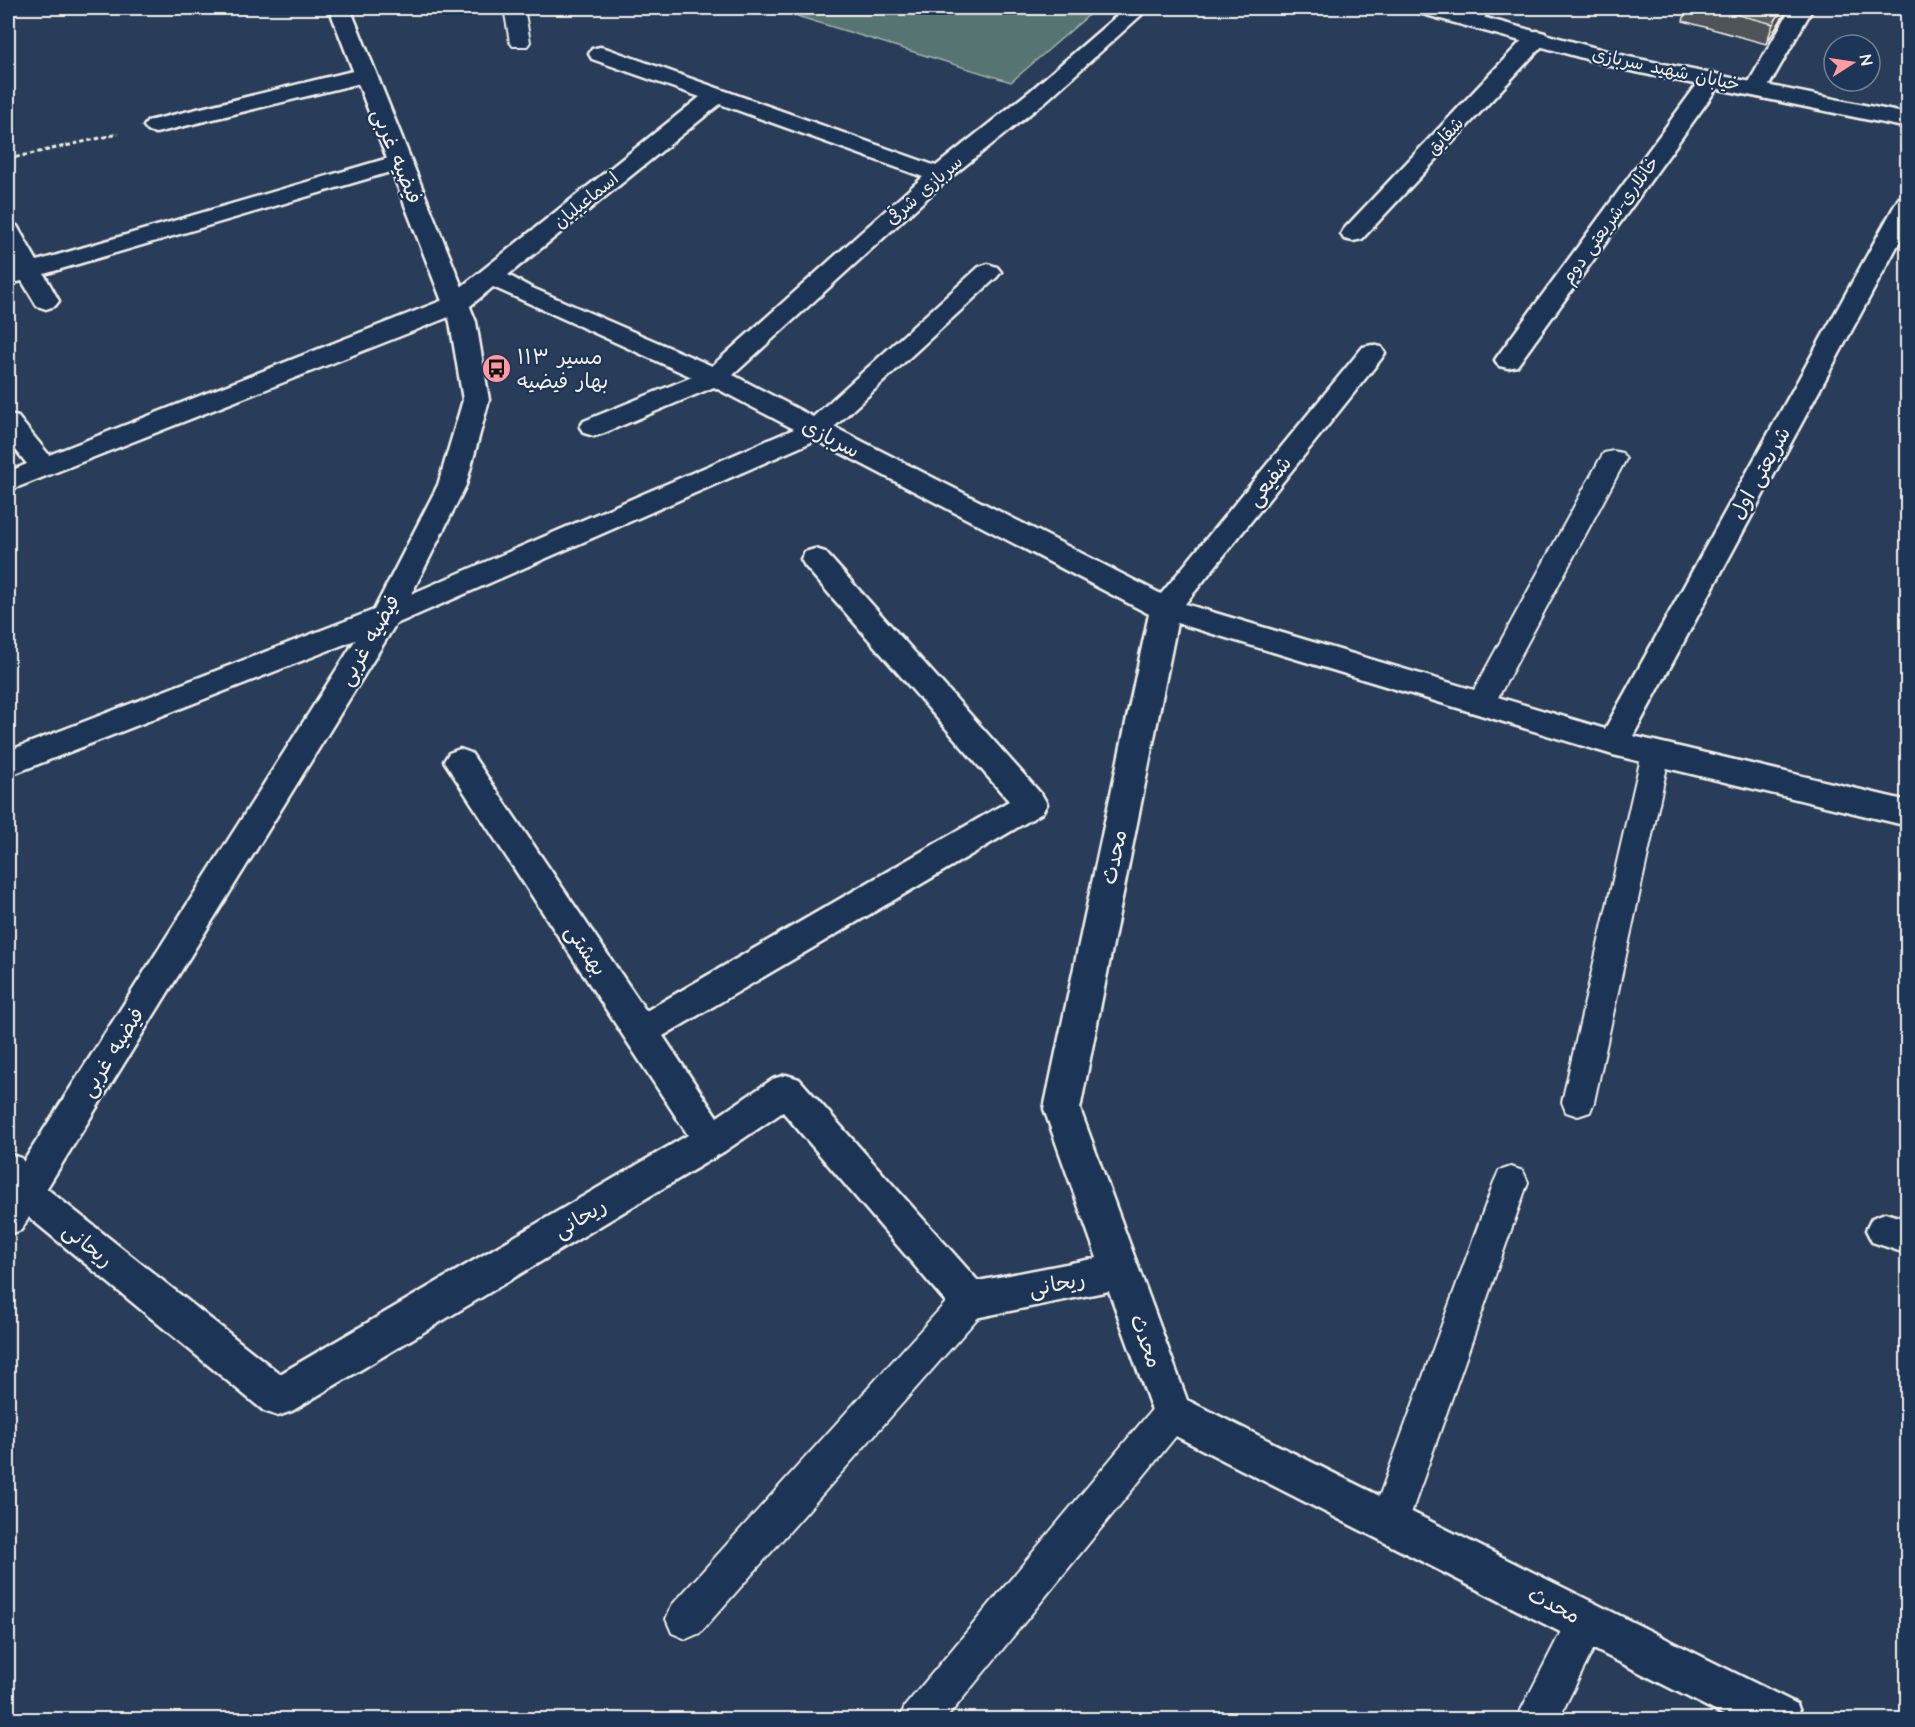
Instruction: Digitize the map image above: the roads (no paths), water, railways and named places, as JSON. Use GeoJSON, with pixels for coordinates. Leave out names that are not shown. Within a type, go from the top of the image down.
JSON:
{"type":"FeatureCollection","features":[{"type":"Feature","properties":{"kind":"street","name":"فیضیه غربی"},"geometry":{"type":"LineString","coordinates":[[13,1193],[254,828],[385,617],[452,485],[476,400],[463,322],[339,8]]}},
{"type":"Feature","properties":{"kind":"street","name":"سربازی شرقی"},"geometry":{"type":"LineString","coordinates":[[594,428],[715,377],[939,175],[1038,96],[1138,8]]}},
{"type":"Feature","properties":{"kind":"street","name":"خیابان شهید سربازی"},"geometry":{"type":"LineString","coordinates":[[1427,8],[1475,14],[1537,38],[1626,63],[1908,121]]}},
{"type":"Feature","properties":{"kind":"street"},"geometry":{"type":"LineString","coordinates":[[1756,89],[1802,8]]}},
{"type":"Feature","properties":{"kind":"street","name":"شقایق"},"geometry":{"type":"LineString","coordinates":[[1353,234],[1537,38]]}},
{"type":"Feature","properties":{"kind":"street"},"geometry":{"type":"LineString","coordinates":[[600,54],[939,175]]}},
{"type":"Feature","properties":{"kind":"street"},"geometry":{"type":"LineString","coordinates":[[156,126],[365,75]]}},
{"type":"Feature","properties":{"kind":"street","name":"خانلاری-شریعتی دوم"},"geometry":{"type":"LineString","coordinates":[[1508,360],[1712,80]]}},
{"type":"Feature","properties":{"kind":"street","name":"اسماعیلیان"},"geometry":{"type":"LineString","coordinates":[[8,482],[455,304],[717,96]]}},
{"type":"Feature","properties":{"kind":"street"},"geometry":{"type":"LineString","coordinates":[[18,273],[399,162]]}},
{"type":"Feature","properties":{"kind":"street","name":"شریعتی اول"},"geometry":{"type":"LineString","coordinates":[[1613,743],[1908,203]]}},
{"type":"Feature","properties":{"kind":"street"},"geometry":{"type":"LineString","coordinates":[[8,231],[18,273],[46,301]]}},
{"type":"Feature","properties":{"kind":"street"},"geometry":{"type":"LineString","coordinates":[[8,764],[385,617],[815,430],[988,272]]}},
{"type":"Feature","properties":{"kind":"street","name":"سربازی"},"geometry":{"type":"LineString","coordinates":[[492,276],[521,292],[715,377],[1165,609],[1613,743],[1908,814]]}},
{"type":"Feature","properties":{"kind":"street","name":"شفیعی"},"geometry":{"type":"LineString","coordinates":[[1165,609],[1372,353]]}},
{"type":"Feature","properties":{"kind":"street"},"geometry":{"type":"LineString","coordinates":[[8,423],[44,467]]}},
{"type":"Feature","properties":{"kind":"street"},"geometry":{"type":"LineString","coordinates":[[640,1032],[1031,804],[815,559]]}},
{"type":"Feature","properties":{"kind":"street","name":"محدث"},"geometry":{"type":"LineString","coordinates":[[1165,609],[1062,1110],[1173,1413],[1781,1719]]}},
{"type":"Feature","properties":{"kind":"street","name":"بهشتی"},"geometry":{"type":"LineString","coordinates":[[460,761],[712,1140]]}},
{"type":"Feature","properties":{"kind":"street","name":"ریحانی"},"geometry":{"type":"LineString","coordinates":[[13,1193],[278,1397],[712,1140],[786,1090],[970,1301],[1121,1271]]}},
{"type":"Feature","properties":{"kind":"lane"},"geometry":{"type":"LineString","coordinates":[[514,8],[520,42]]}},
{"type":"Feature","properties":{"kind":"lane"},"geometry":{"type":"LineString","coordinates":[[1481,703],[1613,459]]}},
{"type":"Feature","properties":{"kind":"lane"},"geometry":{"type":"LineString","coordinates":[[1578,1102],[1656,753]]}},
{"type":"Feature","properties":{"kind":"lane"},"geometry":{"type":"LineString","coordinates":[[1389,1522],[1511,1182]]}},
{"type":"Feature","properties":{"kind":"lane"},"geometry":{"type":"LineString","coordinates":[[686,1619],[970,1301]]}},
{"type":"Feature","properties":{"kind":"lane"},"geometry":{"type":"LineString","coordinates":[[919,1719],[1173,1413]]}},
{"type":"Feature","properties":{"kind":"lane"},"geometry":{"type":"LineString","coordinates":[[1536,1719],[1587,1622]]}},
{"type":"Feature","properties":{"kind":"place","name":"مسیر ۱۱۳ بهار فیضیه"},"geometry":{"type":"Point","coordinates":[496,369]}}]}
